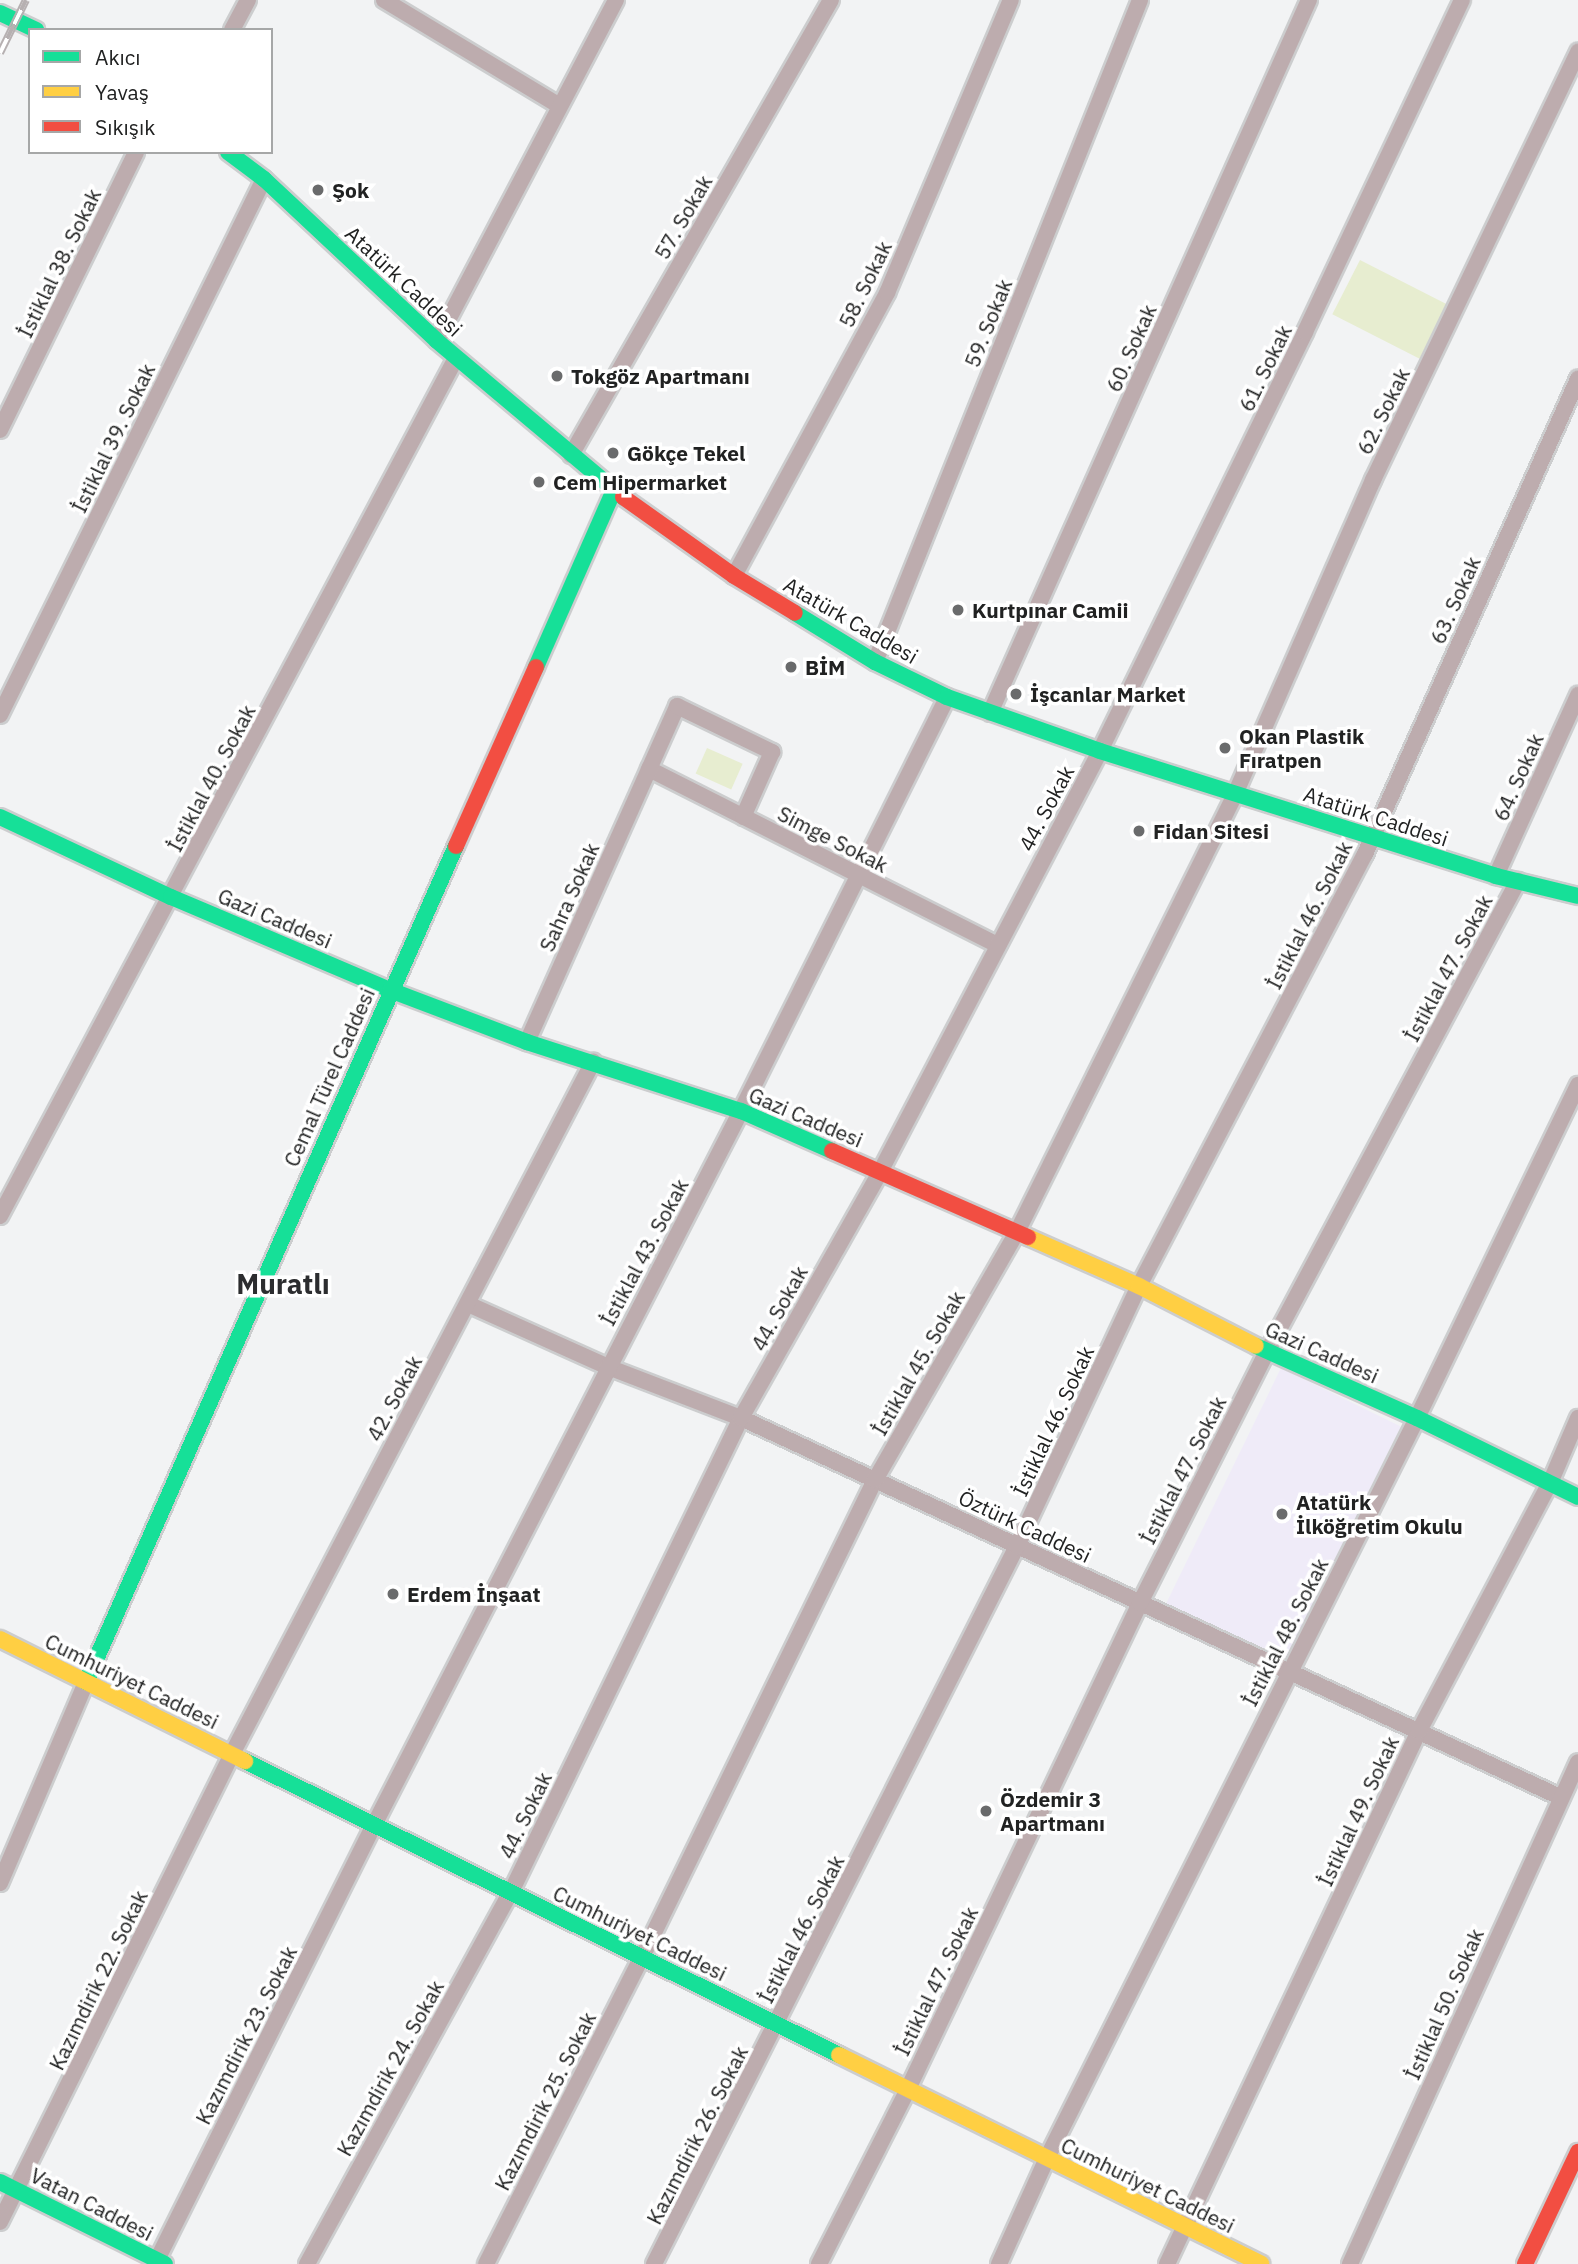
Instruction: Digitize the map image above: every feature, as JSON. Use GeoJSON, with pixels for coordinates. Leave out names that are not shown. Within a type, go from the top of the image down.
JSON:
{"type":"FeatureCollection","features":[{"type":"Feature","properties":{"kind":"street"},"geometry":{"type":"LineString","coordinates":[[233,28],[248,0]]}},
{"type":"Feature","properties":{"kind":"street"},"geometry":{"type":"LineString","coordinates":[[384,0],[560,106]]}},
{"type":"Feature","properties":{"kind":"street"},"geometry":{"type":"LineString","coordinates":[[437,341],[616,0]]}},
{"type":"Feature","properties":{"kind":"street","name":"57. Sokak"},"geometry":{"type":"LineString","coordinates":[[571,455],[831,0]]}},
{"type":"Feature","properties":{"kind":"street","name":"58. Sokak"},"geometry":{"type":"LineString","coordinates":[[734,576],[887,293],[1011,0]]}},
{"type":"Feature","properties":{"kind":"street","name":"59. Sokak"},"geometry":{"type":"LineString","coordinates":[[874,663],[1140,0]]}},
{"type":"Feature","properties":{"kind":"street","name":"60. Sokak"},"geometry":{"type":"LineString","coordinates":[[990,713],[1309,0]]}},
{"type":"Feature","properties":{"kind":"street","name":"61. Sokak"},"geometry":{"type":"LineString","coordinates":[[1100,751],[1294,355],[1462,0]]}},
{"type":"Feature","properties":{"kind":"street"},"geometry":{"type":"LineString","coordinates":[[0,13],[32,28]]}},
{"type":"Feature","properties":{"kind":"street","name":"62. Sokak"},"geometry":{"type":"LineString","coordinates":[[1236,793],[1373,480],[1578,52]]}},
{"type":"Feature","properties":{"kind":"street","name":"İstiklal 38. Sokak"},"geometry":{"type":"LineString","coordinates":[[0,430],[135,154]]}},
{"type":"Feature","properties":{"kind":"street","name":"Atatürk Caddesi"},"geometry":{"type":"LineString","coordinates":[[231,154],[264,179],[456,358],[614,490],[734,576],[874,663],[947,697],[1100,751],[1496,876],[1578,896]]}},
{"type":"Feature","properties":{"kind":"street","name":"İstiklal 39. Sokak"},"geometry":{"type":"LineString","coordinates":[[0,715],[264,179]]}},
{"type":"Feature","properties":{"kind":"street","name":"İstiklal 40. Sokak"},"geometry":{"type":"LineString","coordinates":[[0,1216],[172,897],[456,358]]}},
{"type":"Feature","properties":{"kind":"street","name":"63. Sokak"},"geometry":{"type":"LineString","coordinates":[[1371,838],[1578,379]]}},
{"type":"Feature","properties":{"kind":"street","name":"Cemal Türel Caddesi"},"geometry":{"type":"LineString","coordinates":[[86,1682],[390,990],[614,490]]}},
{"type":"Feature","properties":{"kind":"street","name":"64. Sokak"},"geometry":{"type":"LineString","coordinates":[[1496,876],[1578,695]]}},
{"type":"Feature","properties":{"kind":"street","name":"İstiklal 43. Sokak"},"geometry":{"type":"LineString","coordinates":[[374,1825],[741,1111],[947,697]]}},
{"type":"Feature","properties":{"kind":"street","name":"Sahra Sokak"},"geometry":{"type":"LineString","coordinates":[[527,1042],[677,706],[772,752],[743,817]]}},
{"type":"Feature","properties":{"kind":"street","name":"44. Sokak"},"geometry":{"type":"LineString","coordinates":[[511,1892],[741,1418],[880,1172],[1100,751]]}},
{"type":"Feature","properties":{"kind":"street","name":"Simge Sokak"},"geometry":{"type":"LineString","coordinates":[[649,769],[998,945]]}},
{"type":"Feature","properties":{"kind":"street","name":"İstiklal 45. Sokak"},"geometry":{"type":"LineString","coordinates":[[642,1957],[874,1480],[1017,1232],[1236,793]]}},
{"type":"Feature","properties":{"kind":"street","name":"Gazi Caddesi"},"geometry":{"type":"LineString","coordinates":[[0,817],[172,897],[390,990],[527,1042],[741,1111],[1139,1286],[1267,1352],[1417,1418],[1578,1497]]}},
{"type":"Feature","properties":{"kind":"street","name":"İstiklal 46. Sokak"},"geometry":{"type":"LineString","coordinates":[[777,2024],[1017,1546],[1139,1286],[1371,838]]}},
{"type":"Feature","properties":{"kind":"street","name":"İstiklal 47. Sokak"},"geometry":{"type":"LineString","coordinates":[[819,2264],[908,2089],[1140,1603],[1267,1352],[1518,881]]}},
{"type":"Feature","properties":{"kind":"street","name":"42. Sokak"},"geometry":{"type":"LineString","coordinates":[[232,1754],[593,1062]]}},
{"type":"Feature","properties":{"kind":"street","name":"İstiklal 48. Sokak"},"geometry":{"type":"LineString","coordinates":[[999,2264],[1047,2158],[1417,1418],[1578,1085]]}},
{"type":"Feature","properties":{"kind":"street","name":"Öztürk Caddesi"},"geometry":{"type":"LineString","coordinates":[[468,1304],[608,1367],[741,1418],[1560,1797]]}},
{"type":"Feature","properties":{"kind":"street","name":"İstiklal 49. Sokak"},"geometry":{"type":"LineString","coordinates":[[1167,2264],[1419,1731],[1550,1483],[1578,1418]]}},
{"type":"Feature","properties":{"kind":"street","name":"Cumhuriyet Caddesi"},"geometry":{"type":"LineString","coordinates":[[0,1639],[1261,2264]]}},
{"type":"Feature","properties":{"kind":"street"},"geometry":{"type":"LineString","coordinates":[[0,1883],[86,1682]]}},
{"type":"Feature","properties":{"kind":"street","name":"Kazımdirik 22. Sokak"},"geometry":{"type":"LineString","coordinates":[[0,2222],[232,1754]]}},
{"type":"Feature","properties":{"kind":"street","name":"İstiklal 50. Sokak"},"geometry":{"type":"LineString","coordinates":[[1350,2264],[1578,1762]]}},
{"type":"Feature","properties":{"kind":"street","name":"Kazımdirik 23. Sokak"},"geometry":{"type":"LineString","coordinates":[[159,2263],[374,1825]]}},
{"type":"Feature","properties":{"kind":"street","name":"Kazımdirik 24. Sokak"},"geometry":{"type":"LineString","coordinates":[[307,2264],[511,1892]]}},
{"type":"Feature","properties":{"kind":"street","name":"Kazımdirik 25. Sokak"},"geometry":{"type":"LineString","coordinates":[[486,2264],[642,1957]]}},
{"type":"Feature","properties":{"kind":"street","name":"Kazımdirik 26. Sokak"},"geometry":{"type":"LineString","coordinates":[[654,2264],[777,2024]]}},
{"type":"Feature","properties":{"kind":"street"},"geometry":{"type":"LineString","coordinates":[[1525,2264],[1578,2152]]}},
{"type":"Feature","properties":{"kind":"street","name":"Vatan Caddesi"},"geometry":{"type":"LineString","coordinates":[[0,2182],[159,2263]]}},
{"type":"Feature","properties":{"kind":"shaded area","name":"Atatürk İlköğretim Okulu"},"geometry":{"type":"Polygon","coordinates":[[[1281,1368],[1402,1427],[1287,1664],[1165,1605],[1281,1368]]]}},
{"type":"Feature","properties":{"kind":"green space"},"geometry":{"type":"Polygon","coordinates":[[[1360,260],[1447,304],[1420,359],[1332,314],[1360,260]]]}},
{"type":"Feature","properties":{"kind":"green space"},"geometry":{"type":"Polygon","coordinates":[[[707,748],[743,764],[731,789],[696,774],[707,748]]]}},
{"type":"Feature","properties":{"kind":"railway"},"geometry":{"type":"LineString","coordinates":[[0,53],[26,0]]}},
{"type":"Feature","properties":{"kind":"traffic: fast"},"geometry":{"type":"LineString","coordinates":[[0,13],[32,28]]}},
{"type":"Feature","properties":{"kind":"traffic: fast"},"geometry":{"type":"LineString","coordinates":[[231,154],[264,179],[437,341],[623,497]]}},
{"type":"Feature","properties":{"kind":"traffic: fast"},"geometry":{"type":"LineString","coordinates":[[536,667],[614,490]]}},
{"type":"Feature","properties":{"kind":"traffic: fast"},"geometry":{"type":"LineString","coordinates":[[795,613],[875,662],[947,697],[1100,751],[1496,876],[1578,896]]}},
{"type":"Feature","properties":{"kind":"traffic: fast"},"geometry":{"type":"LineString","coordinates":[[0,817],[171,897],[390,990],[527,1042],[741,1111],[832,1151]]}},
{"type":"Feature","properties":{"kind":"traffic: fast"},"geometry":{"type":"LineString","coordinates":[[86,1682],[456,846]]}},
{"type":"Feature","properties":{"kind":"traffic: fast"},"geometry":{"type":"LineString","coordinates":[[1256,1346],[1417,1418],[1578,1497]]}},
{"type":"Feature","properties":{"kind":"traffic: fast"},"geometry":{"type":"LineString","coordinates":[[245,1761],[839,2055]]}},
{"type":"Feature","properties":{"kind":"traffic: fast"},"geometry":{"type":"LineString","coordinates":[[0,2182],[165,2264]]}},
{"type":"Feature","properties":{"kind":"traffic: slow"},"geometry":{"type":"LineString","coordinates":[[1028,1237],[1139,1286],[1256,1346]]}},
{"type":"Feature","properties":{"kind":"traffic: slow"},"geometry":{"type":"LineString","coordinates":[[0,1639],[245,1761]]}},
{"type":"Feature","properties":{"kind":"traffic: slow"},"geometry":{"type":"LineString","coordinates":[[839,2055],[1261,2264]]}},
{"type":"Feature","properties":{"kind":"traffic: jam"},"geometry":{"type":"LineString","coordinates":[[623,497],[734,576],[795,613]]}},
{"type":"Feature","properties":{"kind":"traffic: jam"},"geometry":{"type":"LineString","coordinates":[[456,846],[536,667]]}},
{"type":"Feature","properties":{"kind":"traffic: jam"},"geometry":{"type":"LineString","coordinates":[[832,1151],[1028,1237]]}},
{"type":"Feature","properties":{"kind":"traffic: jam"},"geometry":{"type":"LineString","coordinates":[[1525,2264],[1578,2152]]}},
{"type":"Feature","properties":{"kind":"place","name":"Şok"},"geometry":{"type":"Point","coordinates":[318,190]}},
{"type":"Feature","properties":{"kind":"place","name":"Tokgöz Apartmanı"},"geometry":{"type":"Point","coordinates":[557,376]}},
{"type":"Feature","properties":{"kind":"place","name":"Gökçe Tekel"},"geometry":{"type":"Point","coordinates":[613,453]}},
{"type":"Feature","properties":{"kind":"place","name":"Cem Hipermarket"},"geometry":{"type":"Point","coordinates":[539,482]}},
{"type":"Feature","properties":{"kind":"place","name":"Kurtpınar Camii"},"geometry":{"type":"Point","coordinates":[958,610]}},
{"type":"Feature","properties":{"kind":"place","name":"BİM"},"geometry":{"type":"Point","coordinates":[791,667]}},
{"type":"Feature","properties":{"kind":"place","name":"İşcanlar Market"},"geometry":{"type":"Point","coordinates":[1016,694]}},
{"type":"Feature","properties":{"kind":"place","name":"Okan Plastik Fıratpen"},"geometry":{"type":"Point","coordinates":[1225,748]}},
{"type":"Feature","properties":{"kind":"place","name":"Fidan Sitesi"},"geometry":{"type":"Point","coordinates":[1139,831]}},
{"type":"Feature","properties":{"kind":"place","name":"Atatürk İlköğretim Okulu"},"geometry":{"type":"Point","coordinates":[1282,1514]}},
{"type":"Feature","properties":{"kind":"place","name":"Erdem İnşaat"},"geometry":{"type":"Point","coordinates":[393,1594]}},
{"type":"Feature","properties":{"kind":"place","name":"Özdemir 3 Apartmanı"},"geometry":{"type":"Point","coordinates":[986,1811]}},
{"type":"Feature","properties":{"kind":"district","name":"Muratlı"},"geometry":{"type":"Point","coordinates":[283,1284]}}]}
